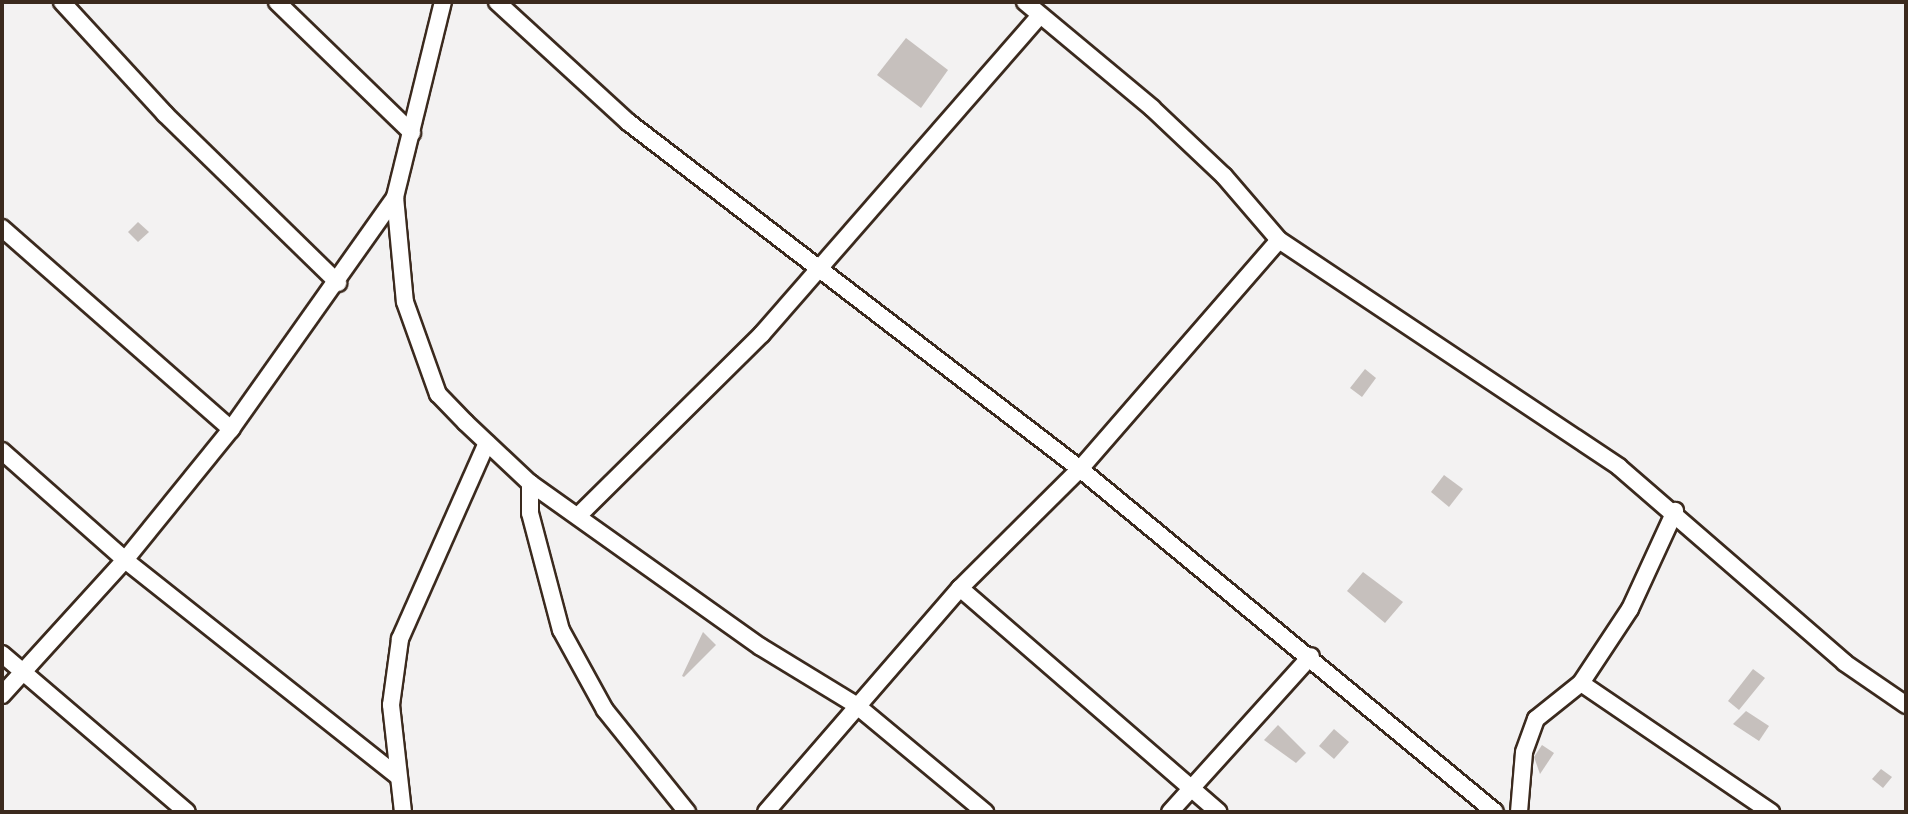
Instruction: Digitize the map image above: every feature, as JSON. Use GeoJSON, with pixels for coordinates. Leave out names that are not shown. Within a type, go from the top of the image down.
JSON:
{"type":"FeatureCollection","features":[{"type":"Feature","properties":{"kind":"street"},"geometry":{"type":"LineString","coordinates":[[62,2],[165,114],[338,284]]}},
{"type":"Feature","properties":{"kind":"street"},"geometry":{"type":"LineString","coordinates":[[277,2],[412,133]]}},
{"type":"Feature","properties":{"kind":"street"},"geometry":{"type":"LineString","coordinates":[[2,695],[125,560],[231,429],[338,284],[395,197],[443,2]]}},
{"type":"Feature","properties":{"kind":"street"},"geometry":{"type":"LineString","coordinates":[[497,2],[628,122],[816,270],[1080,469],[1311,656],[1495,812]]}},
{"type":"Feature","properties":{"kind":"street"},"geometry":{"type":"LineString","coordinates":[[1025,2],[1039,18],[1152,108],[1224,176],[1279,240],[1469,362],[1675,511],[1815,638],[1906,705]]}},
{"type":"Feature","properties":{"kind":"street"},"geometry":{"type":"LineString","coordinates":[[578,516],[762,334],[1039,18]]}},
{"type":"Feature","properties":{"kind":"street"},"geometry":{"type":"LineString","coordinates":[[395,197],[405,302],[438,394],[530,484],[761,647],[856,705],[985,812]]}},
{"type":"Feature","properties":{"kind":"street"},"geometry":{"type":"LineString","coordinates":[[2,228],[231,429]]}},
{"type":"Feature","properties":{"kind":"street"},"geometry":{"type":"LineString","coordinates":[[766,812],[960,588],[1080,469],[1279,240]]}},
{"type":"Feature","properties":{"kind":"street"},"geometry":{"type":"LineString","coordinates":[[403,812],[391,705],[400,639],[487,443]]}},
{"type":"Feature","properties":{"kind":"street"},"geometry":{"type":"LineString","coordinates":[[2,451],[125,560],[398,776]]}},
{"type":"Feature","properties":{"kind":"street"},"geometry":{"type":"LineString","coordinates":[[530,484],[530,513],[562,630],[605,710],[687,812]]}},
{"type":"Feature","properties":{"kind":"street"},"geometry":{"type":"LineString","coordinates":[[1519,812],[1524,752],[1536,719],[1581,682],[1655,565],[1675,511]]}},
{"type":"Feature","properties":{"kind":"street"},"geometry":{"type":"LineString","coordinates":[[960,588],[1219,812]]}},
{"type":"Feature","properties":{"kind":"street"},"geometry":{"type":"LineString","coordinates":[[2,654],[187,812]]}},
{"type":"Feature","properties":{"kind":"street"},"geometry":{"type":"LineString","coordinates":[[1170,812],[1311,656]]}},
{"type":"Feature","properties":{"kind":"street"},"geometry":{"type":"LineString","coordinates":[[1581,682],[1770,812]]}},
{"type":"Feature","properties":{"kind":"building"},"geometry":{"type":"Polygon","coordinates":[[[906,38],[948,70],[921,108],[877,75],[906,38]]]}},
{"type":"Feature","properties":{"kind":"building"},"geometry":{"type":"Polygon","coordinates":[[[138,222],[149,232],[138,242],[128,232],[138,222]]]}},
{"type":"Feature","properties":{"kind":"building"},"geometry":{"type":"Polygon","coordinates":[[[1365,369],[1376,378],[1362,397],[1350,388],[1365,369]]]}},
{"type":"Feature","properties":{"kind":"building"},"geometry":{"type":"Polygon","coordinates":[[[1444,475],[1463,489],[1449,507],[1431,492],[1444,475]]]}},
{"type":"Feature","properties":{"kind":"building"},"geometry":{"type":"Polygon","coordinates":[[[1363,572],[1403,602],[1385,623],[1347,591],[1363,572]]]}},
{"type":"Feature","properties":{"kind":"building"},"geometry":{"type":"Polygon","coordinates":[[[703,632],[716,645],[684,677],[682,676],[703,632]]]}},
{"type":"Feature","properties":{"kind":"building"},"geometry":{"type":"Polygon","coordinates":[[[1753,669],[1765,678],[1739,710],[1728,701],[1753,669]]]}},
{"type":"Feature","properties":{"kind":"building"},"geometry":{"type":"Polygon","coordinates":[[[1746,711],[1769,726],[1759,741],[1733,724],[1746,711]]]}},
{"type":"Feature","properties":{"kind":"building"},"geometry":{"type":"Polygon","coordinates":[[[1278,725],[1306,753],[1296,763],[1264,740],[1278,725]]]}},
{"type":"Feature","properties":{"kind":"building"},"geometry":{"type":"Polygon","coordinates":[[[1334,729],[1349,742],[1334,759],[1319,746],[1334,729]]]}},
{"type":"Feature","properties":{"kind":"building"},"geometry":{"type":"Polygon","coordinates":[[[1542,745],[1554,753],[1540,774],[1534,757],[1542,745]]]}},
{"type":"Feature","properties":{"kind":"building"},"geometry":{"type":"Polygon","coordinates":[[[1881,769],[1892,777],[1883,788],[1872,779],[1881,769]]]}}]}
